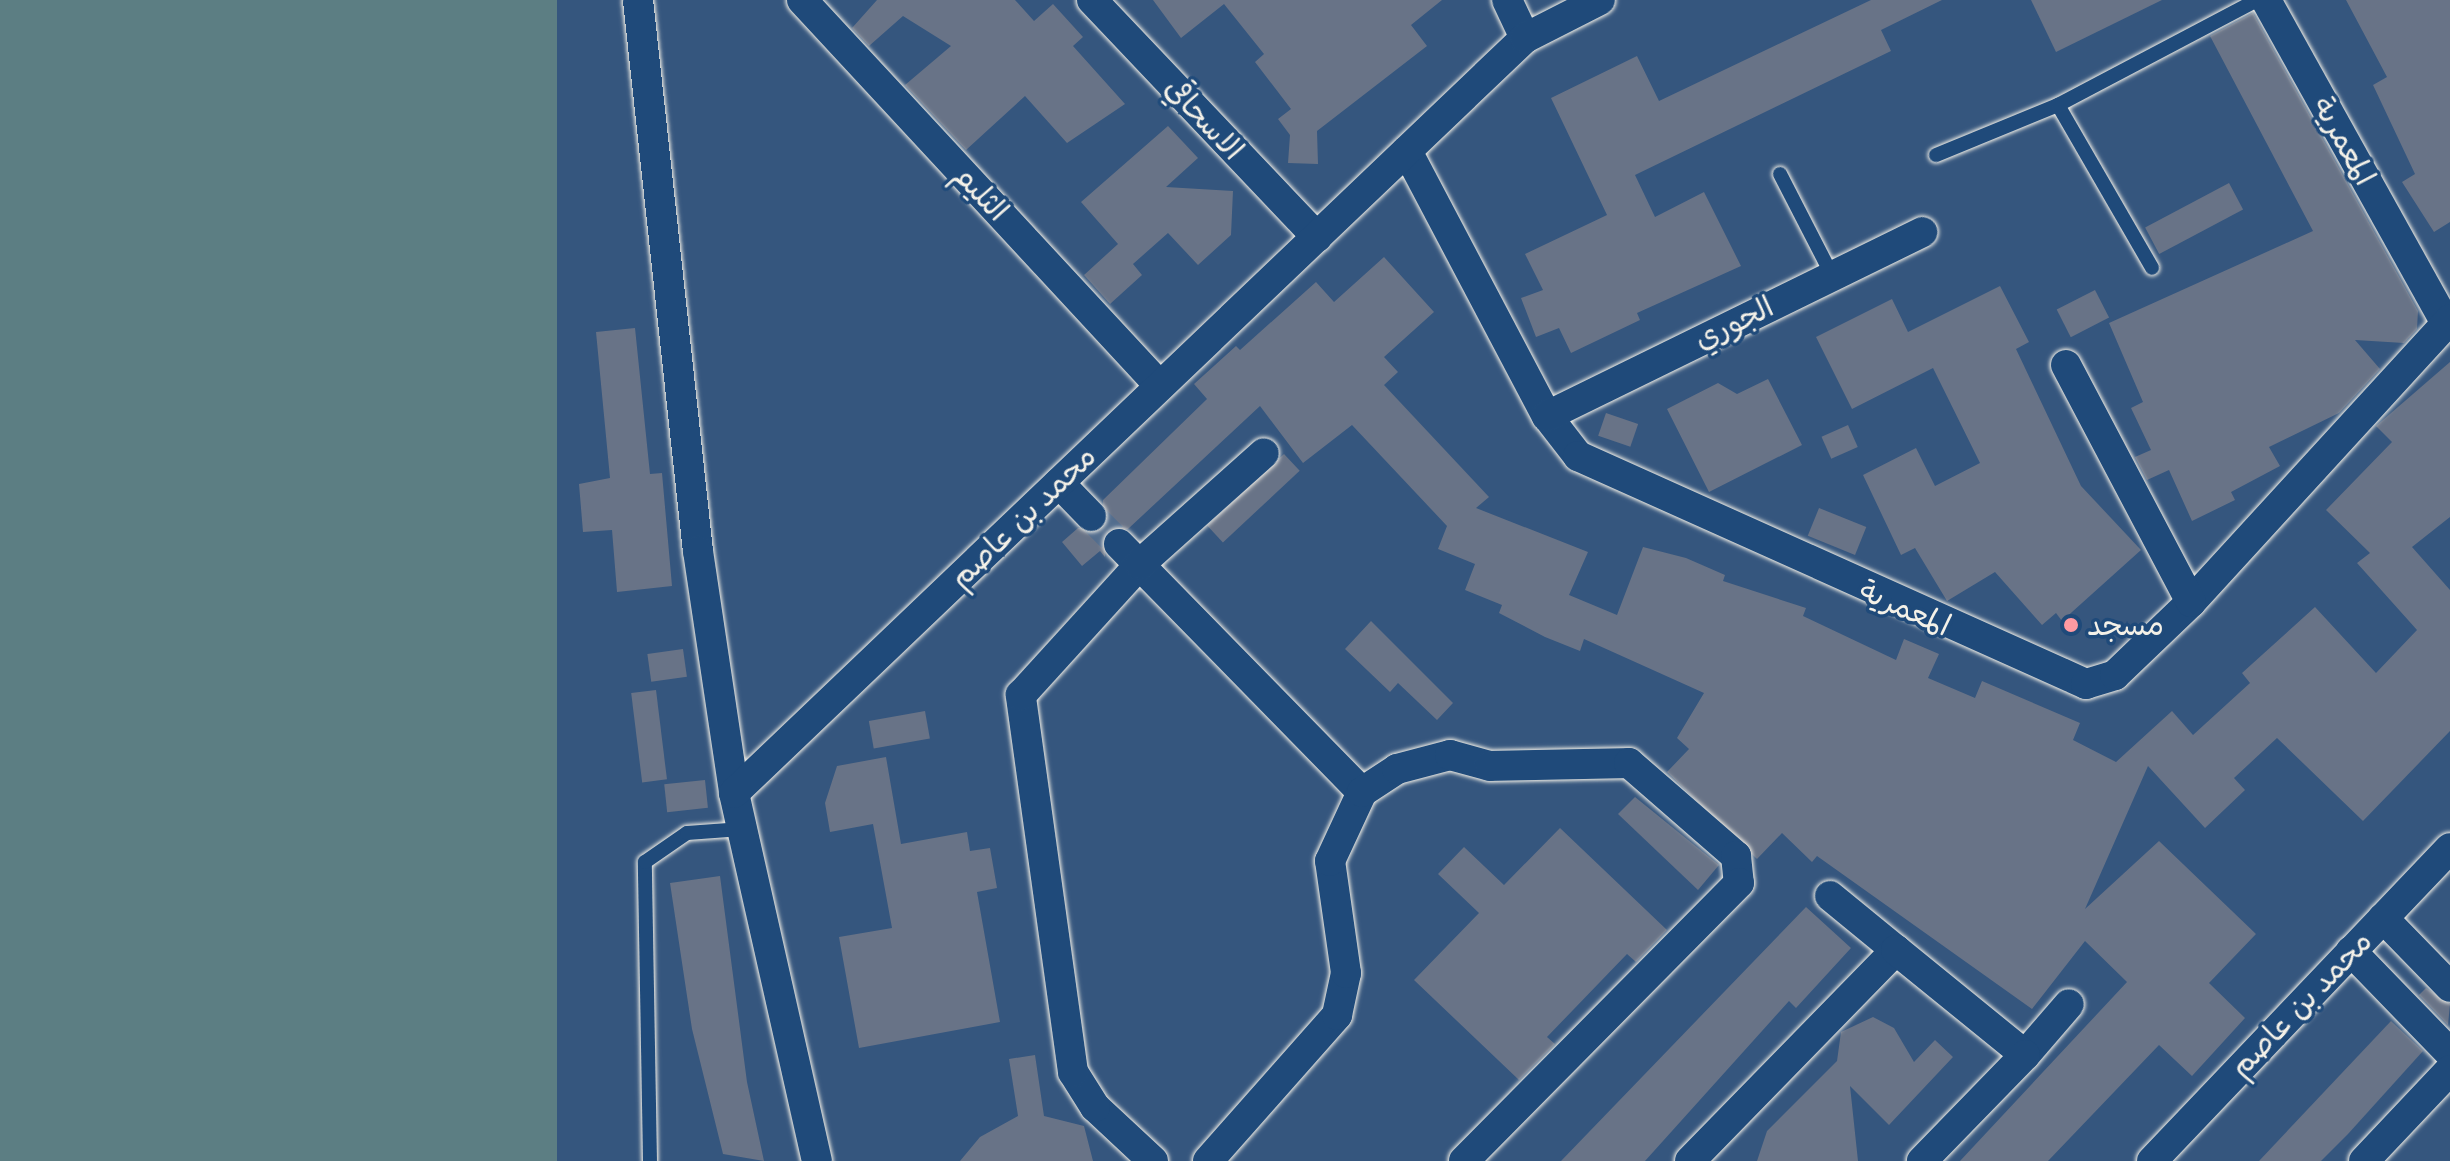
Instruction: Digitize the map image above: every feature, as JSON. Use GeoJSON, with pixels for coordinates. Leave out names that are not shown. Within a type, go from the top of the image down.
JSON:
{"type":"FeatureCollection","features":[{"type":"Feature","properties":{"kind":"street"},"geometry":{"type":"LineString","coordinates":[[638,0],[698,551],[734,793],[817,1161]]}},
{"type":"Feature","properties":{"kind":"street","name":"الثليم"},"geometry":{"type":"LineString","coordinates":[[802,0],[1160,386]]}},
{"type":"Feature","properties":{"kind":"street","name":"الاسحاقي"},"geometry":{"type":"LineString","coordinates":[[1092,0],[1317,237]]}},
{"type":"Feature","properties":{"kind":"street"},"geometry":{"type":"LineString","coordinates":[[1507,0],[1525,38]]}},
{"type":"Feature","properties":{"kind":"street","name":"محمد بن عاصم"},"geometry":{"type":"LineString","coordinates":[[734,793],[1525,38],[1600,0]]}},
{"type":"Feature","properties":{"kind":"street","name":"المعمرية"},"geometry":{"type":"LineString","coordinates":[[1407,151],[1547,416],[1594,469],[2071,681],[2115,675],[2191,602],[2448,321],[2266,0]]}},
{"type":"Feature","properties":{"kind":"street","name":"الجوري"},"geometry":{"type":"LineString","coordinates":[[1547,416],[1922,232]]}},
{"type":"Feature","properties":{"kind":"street"},"geometry":{"type":"LineString","coordinates":[[2066,365],[2191,602]]}},
{"type":"Feature","properties":{"kind":"street"},"geometry":{"type":"LineString","coordinates":[[1153,1161],[1095,1107],[1073,1072],[1021,695],[1130,554],[1264,453]]}},
{"type":"Feature","properties":{"kind":"street"},"geometry":{"type":"LineString","coordinates":[[1059,483],[1091,516]]}},
{"type":"Feature","properties":{"kind":"street"},"geometry":{"type":"LineString","coordinates":[[1130,554],[1362,792]]}},
{"type":"Feature","properties":{"kind":"street"},"geometry":{"type":"LineString","coordinates":[[1225,1155],[1337,1015],[1346,973],[1330,861],[1362,792],[1397,769],[1450,755],[1490,766],[1618,761],[1640,768],[1742,867],[1739,883],[1464,1161]]}},
{"type":"Feature","properties":{"kind":"street","name":"محمد بن عاصم"},"geometry":{"type":"LineString","coordinates":[[2152,1161],[2450,848]]}},
{"type":"Feature","properties":{"kind":"street"},"geometry":{"type":"LineString","coordinates":[[1830,896],[2025,1055]]}},
{"type":"Feature","properties":{"kind":"street"},"geometry":{"type":"LineString","coordinates":[[2383,918],[2450,987]]}},
{"type":"Feature","properties":{"kind":"street"},"geometry":{"type":"LineString","coordinates":[[1690,1161],[1896,950]]}},
{"type":"Feature","properties":{"kind":"street"},"geometry":{"type":"LineString","coordinates":[[2351,951],[2450,1053]]}},
{"type":"Feature","properties":{"kind":"street"},"geometry":{"type":"LineString","coordinates":[[1922,1161],[2025,1055],[2069,1004]]}},
{"type":"Feature","properties":{"kind":"street"},"geometry":{"type":"LineString","coordinates":[[2364,1161],[2450,1070]]}},
{"type":"Feature","properties":{"kind":"lane"},"geometry":{"type":"LineString","coordinates":[[1936,155],[2058,105],[2257,0]]}},
{"type":"Feature","properties":{"kind":"lane"},"geometry":{"type":"LineString","coordinates":[[2058,105],[2152,268]]}},
{"type":"Feature","properties":{"kind":"lane"},"geometry":{"type":"LineString","coordinates":[[1780,174],[1832,275]]}},
{"type":"Feature","properties":{"kind":"lane"},"geometry":{"type":"LineString","coordinates":[[650,1161],[645,862],[687,833],[742,829]]}},
{"type":"Feature","properties":{"kind":"green space"},"geometry":{"type":"Polygon","coordinates":[[[0,0],[557,0],[557,1161],[0,1161],[0,0]]]}},
{"type":"Feature","properties":{"kind":"building"},"geometry":{"type":"Polygon","coordinates":[[[877,0],[1015,0],[1034,21],[1053,4],[1083,37],[1073,46],[1125,104],[1067,143],[1025,96],[966,150],[905,85],[951,46],[903,16],[869,46],[852,28],[877,0]]]}},
{"type":"Feature","properties":{"kind":"building"},"geometry":{"type":"Polygon","coordinates":[[[1153,0],[1442,0],[1411,25],[1427,46],[1317,131],[1318,164],[1288,163],[1290,135],[1278,119],[1291,109],[1255,62],[1264,54],[1224,4],[1181,38],[1153,0]]]}},
{"type":"Feature","properties":{"kind":"building"},"geometry":{"type":"Polygon","coordinates":[[[1871,0],[1942,0],[1881,30],[1891,51],[1635,175],[1655,217],[1704,192],[1741,266],[1637,313],[1640,320],[1571,353],[1559,328],[1536,337],[1521,298],[1543,290],[1525,254],[1607,215],[1551,98],[1637,56],[1659,101],[1871,0]]]}},
{"type":"Feature","properties":{"kind":"building"},"geometry":{"type":"Polygon","coordinates":[[[2031,0],[2162,0],[2056,52],[2031,0]]]}},
{"type":"Feature","properties":{"kind":"building"},"geometry":{"type":"Polygon","coordinates":[[[2346,0],[2450,0],[2450,222],[2434,232],[2402,182],[2415,174],[2373,85],[2387,77],[2346,0]]]}},
{"type":"Feature","properties":{"kind":"building"},"geometry":{"type":"Polygon","coordinates":[[[2253,13],[2418,311],[2417,329],[2404,343],[2355,340],[2380,369],[2339,413],[2269,447],[2280,466],[2231,492],[2235,500],[2192,521],[2169,470],[2147,480],[2135,457],[2151,450],[2131,408],[2143,402],[2109,323],[2313,231],[2210,36],[2253,13]]]}},
{"type":"Feature","properties":{"kind":"building"},"geometry":{"type":"Polygon","coordinates":[[[1168,126],[1198,158],[1166,187],[1233,191],[1231,235],[1198,265],[1168,233],[1133,264],[1142,275],[1110,304],[1084,275],[1118,244],[1081,202],[1168,126]]]}},
{"type":"Feature","properties":{"kind":"building"},"geometry":{"type":"Polygon","coordinates":[[[2229,183],[2243,209],[2159,254],[2145,228],[2229,183]]]}},
{"type":"Feature","properties":{"kind":"building"},"geometry":{"type":"Polygon","coordinates":[[[1384,257],[1434,312],[1384,357],[1398,372],[1384,385],[1489,497],[1476,508],[1588,552],[1569,595],[1617,615],[1643,547],[1686,558],[1725,575],[1723,581],[1806,608],[1803,616],[1896,660],[1904,639],[1939,654],[1928,678],[1975,698],[1982,681],[2080,723],[2073,740],[2116,762],[2172,711],[2193,735],[2250,683],[2242,673],[2315,607],[2376,673],[2417,630],[2357,563],[2370,553],[2326,510],[2392,442],[2376,426],[2450,362],[2450,517],[2412,547],[2450,590],[2450,731],[2363,821],[2277,738],[2234,778],[2245,790],[2205,828],[2148,766],[2085,909],[2159,841],[2256,934],[2209,983],[2245,1018],[2192,1076],[2159,1045],[2048,1161],[1960,1161],[2127,982],[2085,941],[2032,1009],[1817,856],[1812,862],[1782,833],[1757,859],[1667,772],[1689,749],[1677,738],[1704,693],[1584,639],[1580,651],[1545,637],[1499,613],[1502,605],[1465,590],[1475,564],[1438,549],[1447,526],[1352,425],[1303,463],[1260,406],[1128,529],[1107,531],[1105,557],[1100,551],[1082,566],[1062,542],[1078,528],[1104,528],[1103,500],[1207,399],[1194,384],[1236,346],[1240,350],[1316,282],[1334,302],[1384,257]]]}},
{"type":"Feature","properties":{"kind":"building"},"geometry":{"type":"Polygon","coordinates":[[[2000,286],[2029,342],[2016,349],[2081,486],[2141,550],[2062,621],[2056,613],[2042,625],[1995,572],[1947,601],[1915,548],[1901,555],[1863,475],[1916,448],[1935,486],[1980,463],[1933,368],[1852,409],[1816,337],[1892,299],[1908,332],[2000,286]]]}},
{"type":"Feature","properties":{"kind":"building"},"geometry":{"type":"Polygon","coordinates":[[[2095,290],[2109,318],[2071,337],[2057,310],[2095,290]]]}},
{"type":"Feature","properties":{"kind":"building"},"geometry":{"type":"Polygon","coordinates":[[[635,328],[650,474],[662,473],[672,586],[617,592],[612,530],[583,532],[579,484],[610,478],[596,332],[635,328]]]}},
{"type":"Feature","properties":{"kind":"building"},"geometry":{"type":"Polygon","coordinates":[[[1768,379],[1802,445],[1709,492],[1667,409],[1718,383],[1737,394],[1768,379]]]}},
{"type":"Feature","properties":{"kind":"building"},"geometry":{"type":"Polygon","coordinates":[[[1606,413],[1638,424],[1630,447],[1598,436],[1606,413]]]}},
{"type":"Feature","properties":{"kind":"building"},"geometry":{"type":"Polygon","coordinates":[[[1848,425],[1858,447],[1831,459],[1822,437],[1848,425]]]}},
{"type":"Feature","properties":{"kind":"building"},"geometry":{"type":"Polygon","coordinates":[[[1284,454],[1300,471],[1223,542],[1207,526],[1284,454]]]}},
{"type":"Feature","properties":{"kind":"building"},"geometry":{"type":"Polygon","coordinates":[[[1819,508],[1866,527],[1855,555],[1808,536],[1819,508]]]}},
{"type":"Feature","properties":{"kind":"building"},"geometry":{"type":"Polygon","coordinates":[[[1371,621],[1453,703],[1437,720],[1398,683],[1390,692],[1345,649],[1371,621]]]}},
{"type":"Feature","properties":{"kind":"building"},"geometry":{"type":"Polygon","coordinates":[[[683,649],[687,677],[651,682],[647,654],[683,649]]]}},
{"type":"Feature","properties":{"kind":"building"},"geometry":{"type":"Polygon","coordinates":[[[656,690],[667,779],[642,782],[631,693],[656,690]]]}},
{"type":"Feature","properties":{"kind":"building"},"geometry":{"type":"Polygon","coordinates":[[[925,711],[930,739],[874,748],[869,721],[925,711]]]}},
{"type":"Feature","properties":{"kind":"building"},"geometry":{"type":"Polygon","coordinates":[[[886,757],[901,844],[967,832],[970,851],[990,848],[997,888],[977,892],[1000,1022],[859,1048],[839,937],[892,928],[873,824],[830,832],[825,803],[837,766],[886,757]]]}},
{"type":"Feature","properties":{"kind":"building"},"geometry":{"type":"Polygon","coordinates":[[[705,780],[708,808],[667,812],[664,784],[705,780]]]}},
{"type":"Feature","properties":{"kind":"building"},"geometry":{"type":"Polygon","coordinates":[[[1635,797],[1719,865],[1698,890],[1618,814],[1635,797]]]}},
{"type":"Feature","properties":{"kind":"building"},"geometry":{"type":"Polygon","coordinates":[[[1560,828],[1667,930],[1636,962],[1627,954],[1547,1037],[1555,1044],[1519,1080],[1414,980],[1479,913],[1438,874],[1464,847],[1504,885],[1560,828]]]}},
{"type":"Feature","properties":{"kind":"building"},"geometry":{"type":"Polygon","coordinates":[[[720,876],[747,1082],[764,1161],[723,1154],[692,1029],[670,883],[720,876]]]}},
{"type":"Feature","properties":{"kind":"building"},"geometry":{"type":"Polygon","coordinates":[[[1806,907],[1851,948],[1796,1008],[1789,1001],[1645,1161],[1561,1161],[1806,907]]]}},
{"type":"Feature","properties":{"kind":"building"},"geometry":{"type":"Polygon","coordinates":[[[2426,988],[2450,1004],[2448,1025],[2419,995],[2426,988]]]}},
{"type":"Feature","properties":{"kind":"building"},"geometry":{"type":"Polygon","coordinates":[[[1873,1017],[1894,1028],[1914,1062],[1935,1040],[1953,1057],[1889,1125],[1850,1086],[1858,1161],[1757,1161],[1767,1131],[1837,1061],[1841,1032],[1873,1017]]]}},
{"type":"Feature","properties":{"kind":"building"},"geometry":{"type":"Polygon","coordinates":[[[2391,1021],[2423,1051],[2348,1134],[2321,1161],[2259,1161],[2391,1021]]]}},
{"type":"Feature","properties":{"kind":"building"},"geometry":{"type":"Polygon","coordinates":[[[1035,1055],[1044,1116],[1084,1126],[1093,1161],[960,1161],[980,1137],[1018,1116],[1009,1059],[1035,1055]]]}},
{"type":"Feature","properties":{"kind":"tunnel"},"geometry":{"type":"LineString","coordinates":[[1091,516],[1119,544]]}},
{"type":"Feature","properties":{"kind":"place","name":"مسجد"},"geometry":{"type":"Point","coordinates":[2071,625]}}]}
